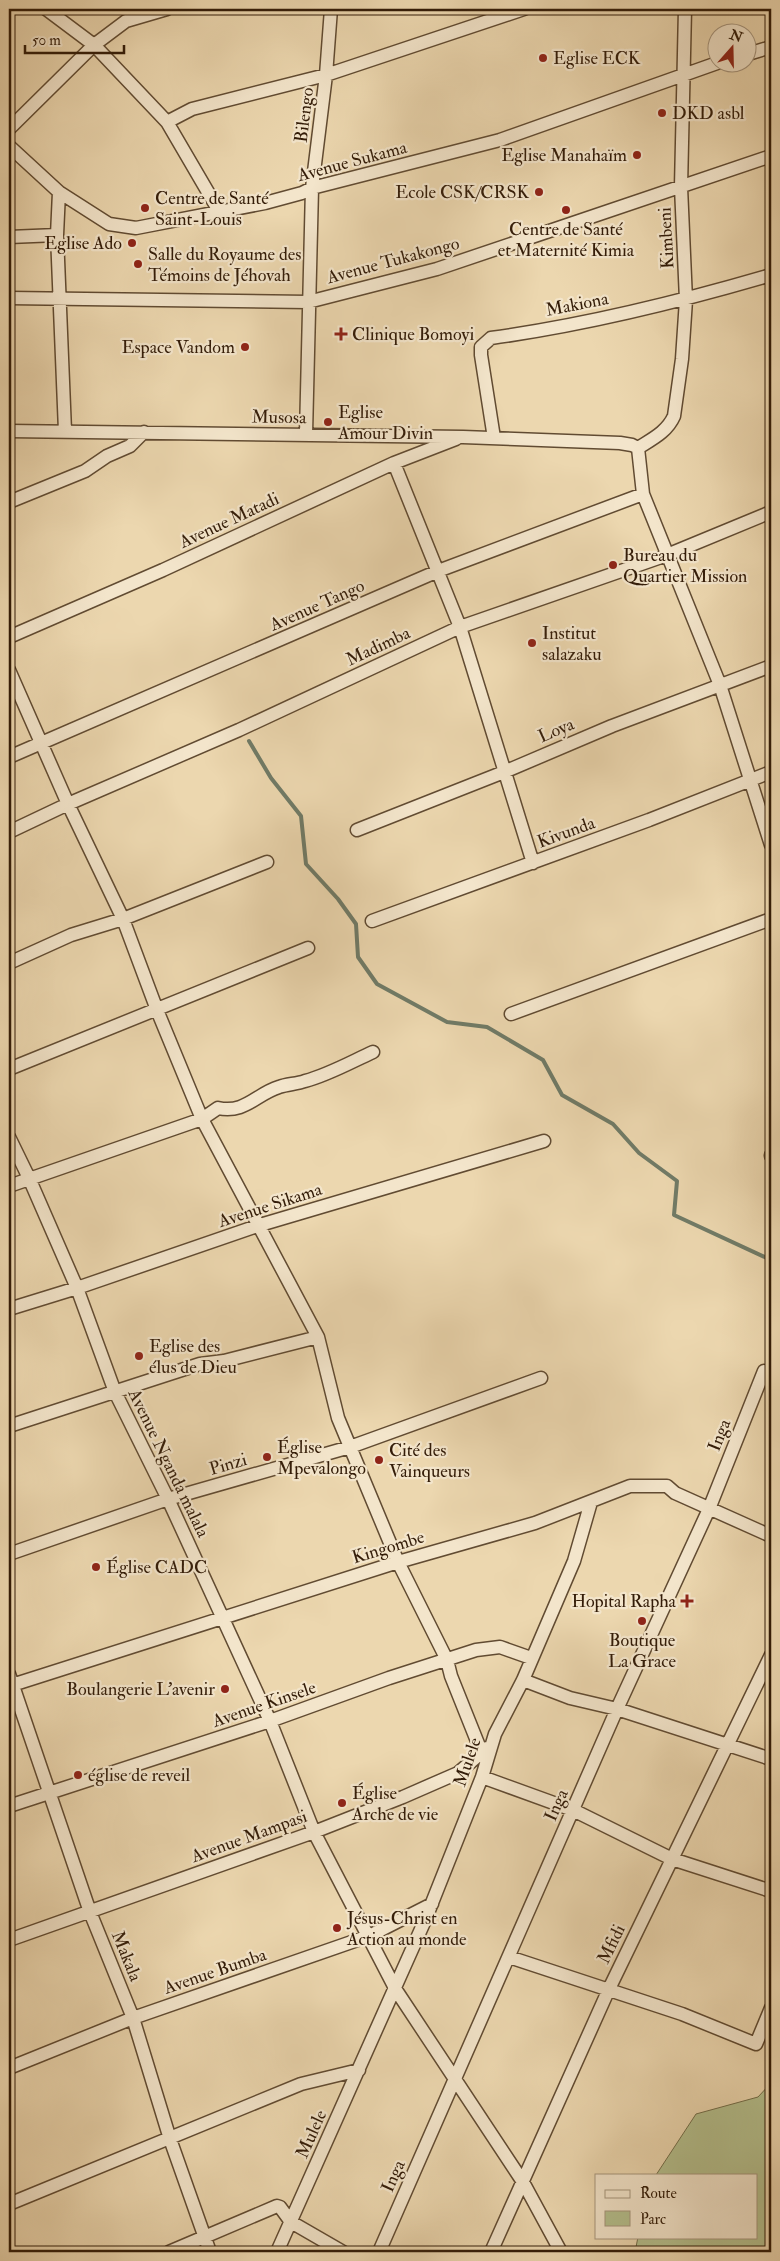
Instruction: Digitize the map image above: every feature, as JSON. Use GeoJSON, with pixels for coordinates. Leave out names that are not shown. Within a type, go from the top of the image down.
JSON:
{"type":"FeatureCollection","features":[{"type":"Feature","properties":{"kind":"street"},"geometry":{"type":"LineString","coordinates":[[46,9],[94,45],[167,122],[218,211]]}},
{"type":"Feature","properties":{"kind":"street"},"geometry":{"type":"LineString","coordinates":[[9,129],[94,45],[126,22],[167,9]]}},
{"type":"Feature","properties":{"kind":"street","name":"Bilengo"},"geometry":{"type":"LineString","coordinates":[[306,434],[312,188],[326,75],[331,9]]}},
{"type":"Feature","properties":{"kind":"street"},"geometry":{"type":"LineString","coordinates":[[167,122],[192,109],[326,75],[524,9]]}},
{"type":"Feature","properties":{"kind":"street","name":"Kimbeni"},"geometry":{"type":"LineString","coordinates":[[638,448],[666,430],[674,416],[682,359],[686,300],[681,187],[686,9]]}},
{"type":"Feature","properties":{"kind":"street"},"geometry":{"type":"LineString","coordinates":[[758,51],[771,47]]}},
{"type":"Feature","properties":{"kind":"street","name":"Avenue Sukama"},"geometry":{"type":"LineString","coordinates":[[9,146],[60,192],[109,224],[136,228],[265,202],[302,193],[312,188],[500,140],[708,66]]}},
{"type":"Feature","properties":{"kind":"street","name":"Avenue Tukakongo"},"geometry":{"type":"LineString","coordinates":[[9,298],[308,302],[437,268],[771,156]]}},
{"type":"Feature","properties":{"kind":"street"},"geometry":{"type":"LineString","coordinates":[[60,192],[57,235],[65,431]]}},
{"type":"Feature","properties":{"kind":"street"},"geometry":{"type":"LineString","coordinates":[[9,237],[57,235]]}},
{"type":"Feature","properties":{"kind":"street","name":"Makiona"},"geometry":{"type":"LineString","coordinates":[[494,438],[481,354],[481,347],[491,338],[598,320],[686,300],[771,275]]}},
{"type":"Feature","properties":{"kind":"street","name":"Musosa"},"geometry":{"type":"LineString","coordinates":[[9,431],[463,437],[620,443],[638,448]]}},
{"type":"Feature","properties":{"kind":"street"},"geometry":{"type":"LineString","coordinates":[[9,502],[85,471],[107,456],[130,446],[144,432]]}},
{"type":"Feature","properties":{"kind":"street","name":"Avenue Matadi"},"geometry":{"type":"LineString","coordinates":[[9,637],[163,570],[394,463],[463,437]]}},
{"type":"Feature","properties":{"kind":"street"},"geometry":{"type":"LineString","coordinates":[[638,448],[643,494],[720,685],[771,845]]}},
{"type":"Feature","properties":{"kind":"street"},"geometry":{"type":"LineString","coordinates":[[394,463],[460,627],[533,863]]}},
{"type":"Feature","properties":{"kind":"street","name":"Avenue Tango"},"geometry":{"type":"LineString","coordinates":[[9,757],[438,571],[643,494]]}},
{"type":"Feature","properties":{"kind":"street","name":"Madimba"},"geometry":{"type":"LineString","coordinates":[[9,832],[68,804],[238,730],[460,627],[667,555],[771,512]]}},
{"type":"Feature","properties":{"kind":"street","name":"Loya"},"geometry":{"type":"LineString","coordinates":[[357,830],[504,772],[612,726],[771,666]]}},
{"type":"Feature","properties":{"kind":"street"},"geometry":{"type":"LineString","coordinates":[[9,670],[68,804],[123,919],[157,1010],[202,1119],[318,1338],[338,1418],[398,1562],[447,1660],[451,1676],[486,1748]]}},
{"type":"Feature","properties":{"kind":"street","name":"Kivunda"},"geometry":{"type":"LineString","coordinates":[[372,920],[649,820],[771,772]]}},
{"type":"Feature","properties":{"kind":"street"},"geometry":{"type":"LineString","coordinates":[[9,963],[71,935],[123,919],[267,862]]}},
{"type":"Feature","properties":{"kind":"street"},"geometry":{"type":"LineString","coordinates":[[511,1014],[771,920]]}},
{"type":"Feature","properties":{"kind":"street"},"geometry":{"type":"LineString","coordinates":[[9,1069],[308,948]]}},
{"type":"Feature","properties":{"kind":"street"},"geometry":{"type":"LineString","coordinates":[[9,1186],[202,1119],[218,1108],[228,1110],[239,1108],[278,1087],[307,1081],[373,1052]]}},
{"type":"Feature","properties":{"kind":"street","name":"Avenue Nganda malala"},"geometry":{"type":"LineString","coordinates":[[9,1137],[29,1178],[76,1288],[115,1392],[168,1499],[270,1721],[314,1832],[396,1990],[524,2182],[561,2252]]}},
{"type":"Feature","properties":{"kind":"street","name":"Avenue Sikama"},"geometry":{"type":"LineString","coordinates":[[9,1309],[260,1226],[544,1141]]}},
{"type":"Feature","properties":{"kind":"street"},"geometry":{"type":"LineString","coordinates":[[9,1426],[200,1364],[224,1361],[318,1338]]}},
{"type":"Feature","properties":{"kind":"street","name":"Inga"},"geometry":{"type":"LineString","coordinates":[[379,2252],[617,1709],[768,1374]]}},
{"type":"Feature","properties":{"kind":"street","name":"Pinzi"},"geometry":{"type":"LineString","coordinates":[[9,1554],[168,1499],[350,1447],[541,1378]]}},
{"type":"Feature","properties":{"kind":"street","name":"Kingombe"},"geometry":{"type":"LineString","coordinates":[[10,1682],[398,1562],[535,1524],[630,1486],[668,1486],[675,1493],[771,1536]]}},
{"type":"Feature","properties":{"kind":"street","name":"Mulele"},"geometry":{"type":"LineString","coordinates":[[277,2252],[396,1990],[482,1777],[486,1748],[523,1680],[574,1561],[591,1502]]}},
{"type":"Feature","properties":{"kind":"street","name":"Avenue Kinsele"},"geometry":{"type":"LineString","coordinates":[[9,1806],[270,1721],[389,1678],[476,1650],[495,1647],[514,1650],[531,1658]]}},
{"type":"Feature","properties":{"kind":"street","name":"Mfidi"},"geometry":{"type":"LineString","coordinates":[[491,2252],[609,1989],[771,1655]]}},
{"type":"Feature","properties":{"kind":"street"},"geometry":{"type":"LineString","coordinates":[[523,1680],[570,1698],[617,1709],[771,1759]]}},
{"type":"Feature","properties":{"kind":"street","name":"Makala"},"geometry":{"type":"LineString","coordinates":[[10,1682],[90,1912],[133,2018],[170,2139],[210,2252]]}},
{"type":"Feature","properties":{"kind":"street","name":"Avenue Mampasi"},"geometry":{"type":"LineString","coordinates":[[9,1940],[314,1832],[403,1797],[452,1776],[470,1764],[486,1748]]}},
{"type":"Feature","properties":{"kind":"street"},"geometry":{"type":"LineString","coordinates":[[482,1777],[573,1810],[672,1859],[771,1891]]}},
{"type":"Feature","properties":{"kind":"street","name":"Avenue Bumba"},"geometry":{"type":"LineString","coordinates":[[9,2068],[133,2018],[369,1936],[432,1904]]}},
{"type":"Feature","properties":{"kind":"street"},"geometry":{"type":"LineString","coordinates":[[509,1957],[682,2014],[756,2044],[771,2008]]}},
{"type":"Feature","properties":{"kind":"street"},"geometry":{"type":"LineString","coordinates":[[9,2204],[301,2084],[359,2070]]}},
{"type":"Feature","properties":{"kind":"street"},"geometry":{"type":"LineString","coordinates":[[169,2252],[277,2206],[291,2222],[343,2252]]}},
{"type":"Feature","properties":{"kind":"green space"},"geometry":{"type":"Polygon","coordinates":[[[771,2083],[771,2252],[635,2252],[638,2238],[758,2238],[758,2174],[657,2174],[696,2114],[758,2097],[771,2083]]]}},
{"type":"Feature","properties":{"kind":"waterway"},"geometry":{"type":"LineString","coordinates":[[249,741],[271,778],[301,816],[306,864],[338,899],[356,924],[358,957],[377,984],[447,1022],[487,1027],[543,1060],[562,1095],[613,1124],[639,1153],[677,1181],[674,1215],[771,1260]]}},
{"type":"Feature","properties":{"kind":"place","name":"Eglise ECK"},"geometry":{"type":"Point","coordinates":[543,58]}},
{"type":"Feature","properties":{"kind":"place","name":"DKD asbl"},"geometry":{"type":"Point","coordinates":[662,113]}},
{"type":"Feature","properties":{"kind":"place","name":"Eglise Manahaïm"},"geometry":{"type":"Point","coordinates":[637,155]}},
{"type":"Feature","properties":{"kind":"place","name":"Ecole CSK/CRSK"},"geometry":{"type":"Point","coordinates":[539,192]}},
{"type":"Feature","properties":{"kind":"place","name":"Centre de Santé Saint-Louis"},"geometry":{"type":"Point","coordinates":[145,208]}},
{"type":"Feature","properties":{"kind":"place","name":"Centre de Santé et Maternité Kimia"},"geometry":{"type":"Point","coordinates":[566,210]}},
{"type":"Feature","properties":{"kind":"place","name":"Eglise Ado"},"geometry":{"type":"Point","coordinates":[132,243]}},
{"type":"Feature","properties":{"kind":"place","name":"Salle du Royaume des Témoins de Jéhovah"},"geometry":{"type":"Point","coordinates":[138,264]}},
{"type":"Feature","properties":{"kind":"place","name":"Clinique Bomoyi"},"geometry":{"type":"Point","coordinates":[341,334]}},
{"type":"Feature","properties":{"kind":"place","name":"Espace Vandom"},"geometry":{"type":"Point","coordinates":[245,347]}},
{"type":"Feature","properties":{"kind":"place","name":"Eglise Amour Divin"},"geometry":{"type":"Point","coordinates":[328,422]}},
{"type":"Feature","properties":{"kind":"place","name":"Bureau du Quartier Mission"},"geometry":{"type":"Point","coordinates":[613,565]}},
{"type":"Feature","properties":{"kind":"place","name":"Institut salazaku"},"geometry":{"type":"Point","coordinates":[532,643]}},
{"type":"Feature","properties":{"kind":"place","name":"Eglise des élus de Dieu"},"geometry":{"type":"Point","coordinates":[139,1356]}},
{"type":"Feature","properties":{"kind":"place","name":"Église Mpevalongo"},"geometry":{"type":"Point","coordinates":[267,1457]}},
{"type":"Feature","properties":{"kind":"place","name":"Cité des Vainqueurs"},"geometry":{"type":"Point","coordinates":[379,1460]}},
{"type":"Feature","properties":{"kind":"place","name":"Église CADC"},"geometry":{"type":"Point","coordinates":[96,1567]}},
{"type":"Feature","properties":{"kind":"place","name":"Hopital Rapha"},"geometry":{"type":"Point","coordinates":[687,1601]}},
{"type":"Feature","properties":{"kind":"place","name":"Boutique La Grace"},"geometry":{"type":"Point","coordinates":[642,1621]}},
{"type":"Feature","properties":{"kind":"place","name":"Boulangerie L'avenir"},"geometry":{"type":"Point","coordinates":[225,1689]}},
{"type":"Feature","properties":{"kind":"place","name":"église de reveil"},"geometry":{"type":"Point","coordinates":[78,1775]}},
{"type":"Feature","properties":{"kind":"place","name":"Église Arche de vie"},"geometry":{"type":"Point","coordinates":[342,1803]}},
{"type":"Feature","properties":{"kind":"place","name":"Jésus-Christ en Action au monde"},"geometry":{"type":"Point","coordinates":[337,1928]}}]}
